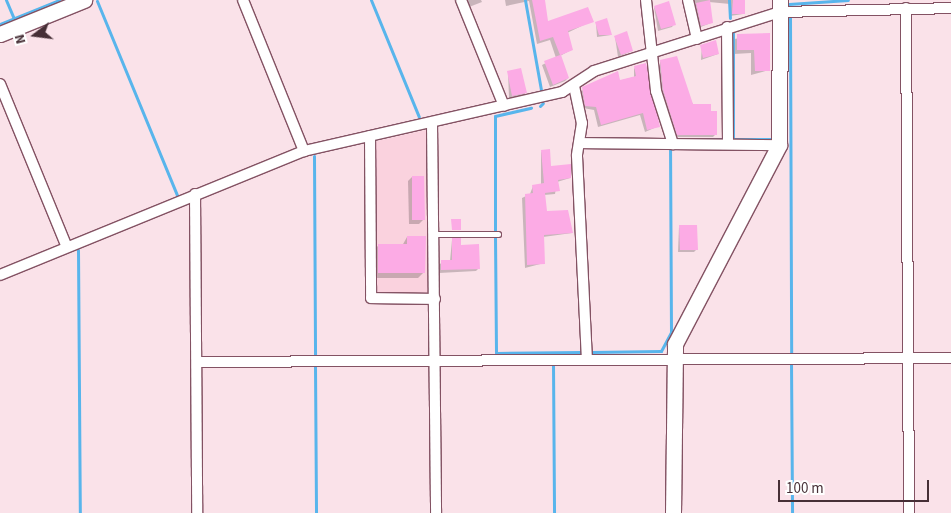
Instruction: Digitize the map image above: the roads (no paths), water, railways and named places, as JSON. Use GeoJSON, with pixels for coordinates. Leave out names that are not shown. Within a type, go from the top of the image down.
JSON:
{"type":"FeatureCollection","features":[{"type":"Feature","properties":{"kind":"street"},"geometry":{"type":"LineString","coordinates":[[0,34],[84,0]]}},
{"type":"Feature","properties":{"kind":"street"},"geometry":{"type":"LineString","coordinates":[[243,0],[304,151]]}},
{"type":"Feature","properties":{"kind":"street"},"geometry":{"type":"LineString","coordinates":[[462,0],[504,106]]}},
{"type":"Feature","properties":{"kind":"street"},"geometry":{"type":"LineString","coordinates":[[646,0],[649,55],[660,110],[673,144]]}},
{"type":"Feature","properties":{"kind":"street"},"geometry":{"type":"LineString","coordinates":[[688,0],[697,39]]}},
{"type":"Feature","properties":{"kind":"street"},"geometry":{"type":"LineString","coordinates":[[673,513],[672,359],[675,344],[779,145],[780,6]]}},
{"type":"Feature","properties":{"kind":"street"},"geometry":{"type":"LineString","coordinates":[[0,275],[304,151],[504,106],[574,86],[594,72],[697,39],[780,6],[951,8]]}},
{"type":"Feature","properties":{"kind":"street"},"geometry":{"type":"LineString","coordinates":[[906,8],[909,513]]}},
{"type":"Feature","properties":{"kind":"street"},"geometry":{"type":"LineString","coordinates":[[727,28],[728,144]]}},
{"type":"Feature","properties":{"kind":"street"},"geometry":{"type":"LineString","coordinates":[[0,84],[67,247]]}},
{"type":"Feature","properties":{"kind":"street"},"geometry":{"type":"LineString","coordinates":[[574,86],[582,123],[578,143],[587,360]]}},
{"type":"Feature","properties":{"kind":"street"},"geometry":{"type":"LineString","coordinates":[[432,123],[435,234],[436,513]]}},
{"type":"Feature","properties":{"kind":"street"},"geometry":{"type":"LineString","coordinates":[[370,136],[371,298],[435,299]]}},
{"type":"Feature","properties":{"kind":"street"},"geometry":{"type":"LineString","coordinates":[[578,143],[779,145]]}},
{"type":"Feature","properties":{"kind":"street"},"geometry":{"type":"LineString","coordinates":[[195,194],[198,513]]}},
{"type":"Feature","properties":{"kind":"street"},"geometry":{"type":"LineString","coordinates":[[197,362],[951,358]]}},
{"type":"Feature","properties":{"kind":"lane"},"geometry":{"type":"LineString","coordinates":[[435,234],[498,234]]}},
{"type":"Feature","properties":{"kind":"waterway"},"geometry":{"type":"LineString","coordinates":[[6,0],[14,19]]}},
{"type":"Feature","properties":{"kind":"waterway"},"geometry":{"type":"LineString","coordinates":[[0,24],[59,0]]}},
{"type":"Feature","properties":{"kind":"waterway"},"geometry":{"type":"LineString","coordinates":[[371,0],[419,117]]}},
{"type":"Feature","properties":{"kind":"waterway"},"geometry":{"type":"LineString","coordinates":[[525,0],[542,95]]}},
{"type":"Feature","properties":{"kind":"waterway"},"geometry":{"type":"LineString","coordinates":[[729,0],[730,18]]}},
{"type":"Feature","properties":{"kind":"waterway"},"geometry":{"type":"LineString","coordinates":[[789,4],[848,0]]}},
{"type":"Feature","properties":{"kind":"waterway"},"geometry":{"type":"LineString","coordinates":[[97,1],[177,195]]}},
{"type":"Feature","properties":{"kind":"waterway"},"geometry":{"type":"LineString","coordinates":[[790,16],[791,353]]}},
{"type":"Feature","properties":{"kind":"waterway"},"geometry":{"type":"LineString","coordinates":[[733,32],[733,139]]}},
{"type":"Feature","properties":{"kind":"waterway"},"geometry":{"type":"LineString","coordinates":[[540,106],[543,103]]}},
{"type":"Feature","properties":{"kind":"waterway"},"geometry":{"type":"LineString","coordinates":[[495,231],[495,116],[531,108]]}},
{"type":"Feature","properties":{"kind":"waterway"},"geometry":{"type":"LineString","coordinates":[[700,139],[724,139]]}},
{"type":"Feature","properties":{"kind":"waterway"},"geometry":{"type":"LineString","coordinates":[[733,139],[772,139]]}},
{"type":"Feature","properties":{"kind":"waterway"},"geometry":{"type":"LineString","coordinates":[[592,352],[661,351],[671,332],[670,150]]}},
{"type":"Feature","properties":{"kind":"waterway"},"geometry":{"type":"LineString","coordinates":[[314,156],[315,358]]}},
{"type":"Feature","properties":{"kind":"waterway"},"geometry":{"type":"LineString","coordinates":[[495,236],[496,353],[582,352]]}},
{"type":"Feature","properties":{"kind":"waterway"},"geometry":{"type":"LineString","coordinates":[[78,250],[80,513]]}},
{"type":"Feature","properties":{"kind":"waterway"},"geometry":{"type":"LineString","coordinates":[[791,362],[792,513]]}},
{"type":"Feature","properties":{"kind":"waterway"},"geometry":{"type":"LineString","coordinates":[[553,364],[554,513]]}},
{"type":"Feature","properties":{"kind":"waterway"},"geometry":{"type":"LineString","coordinates":[[315,366],[316,513]]}}]}
